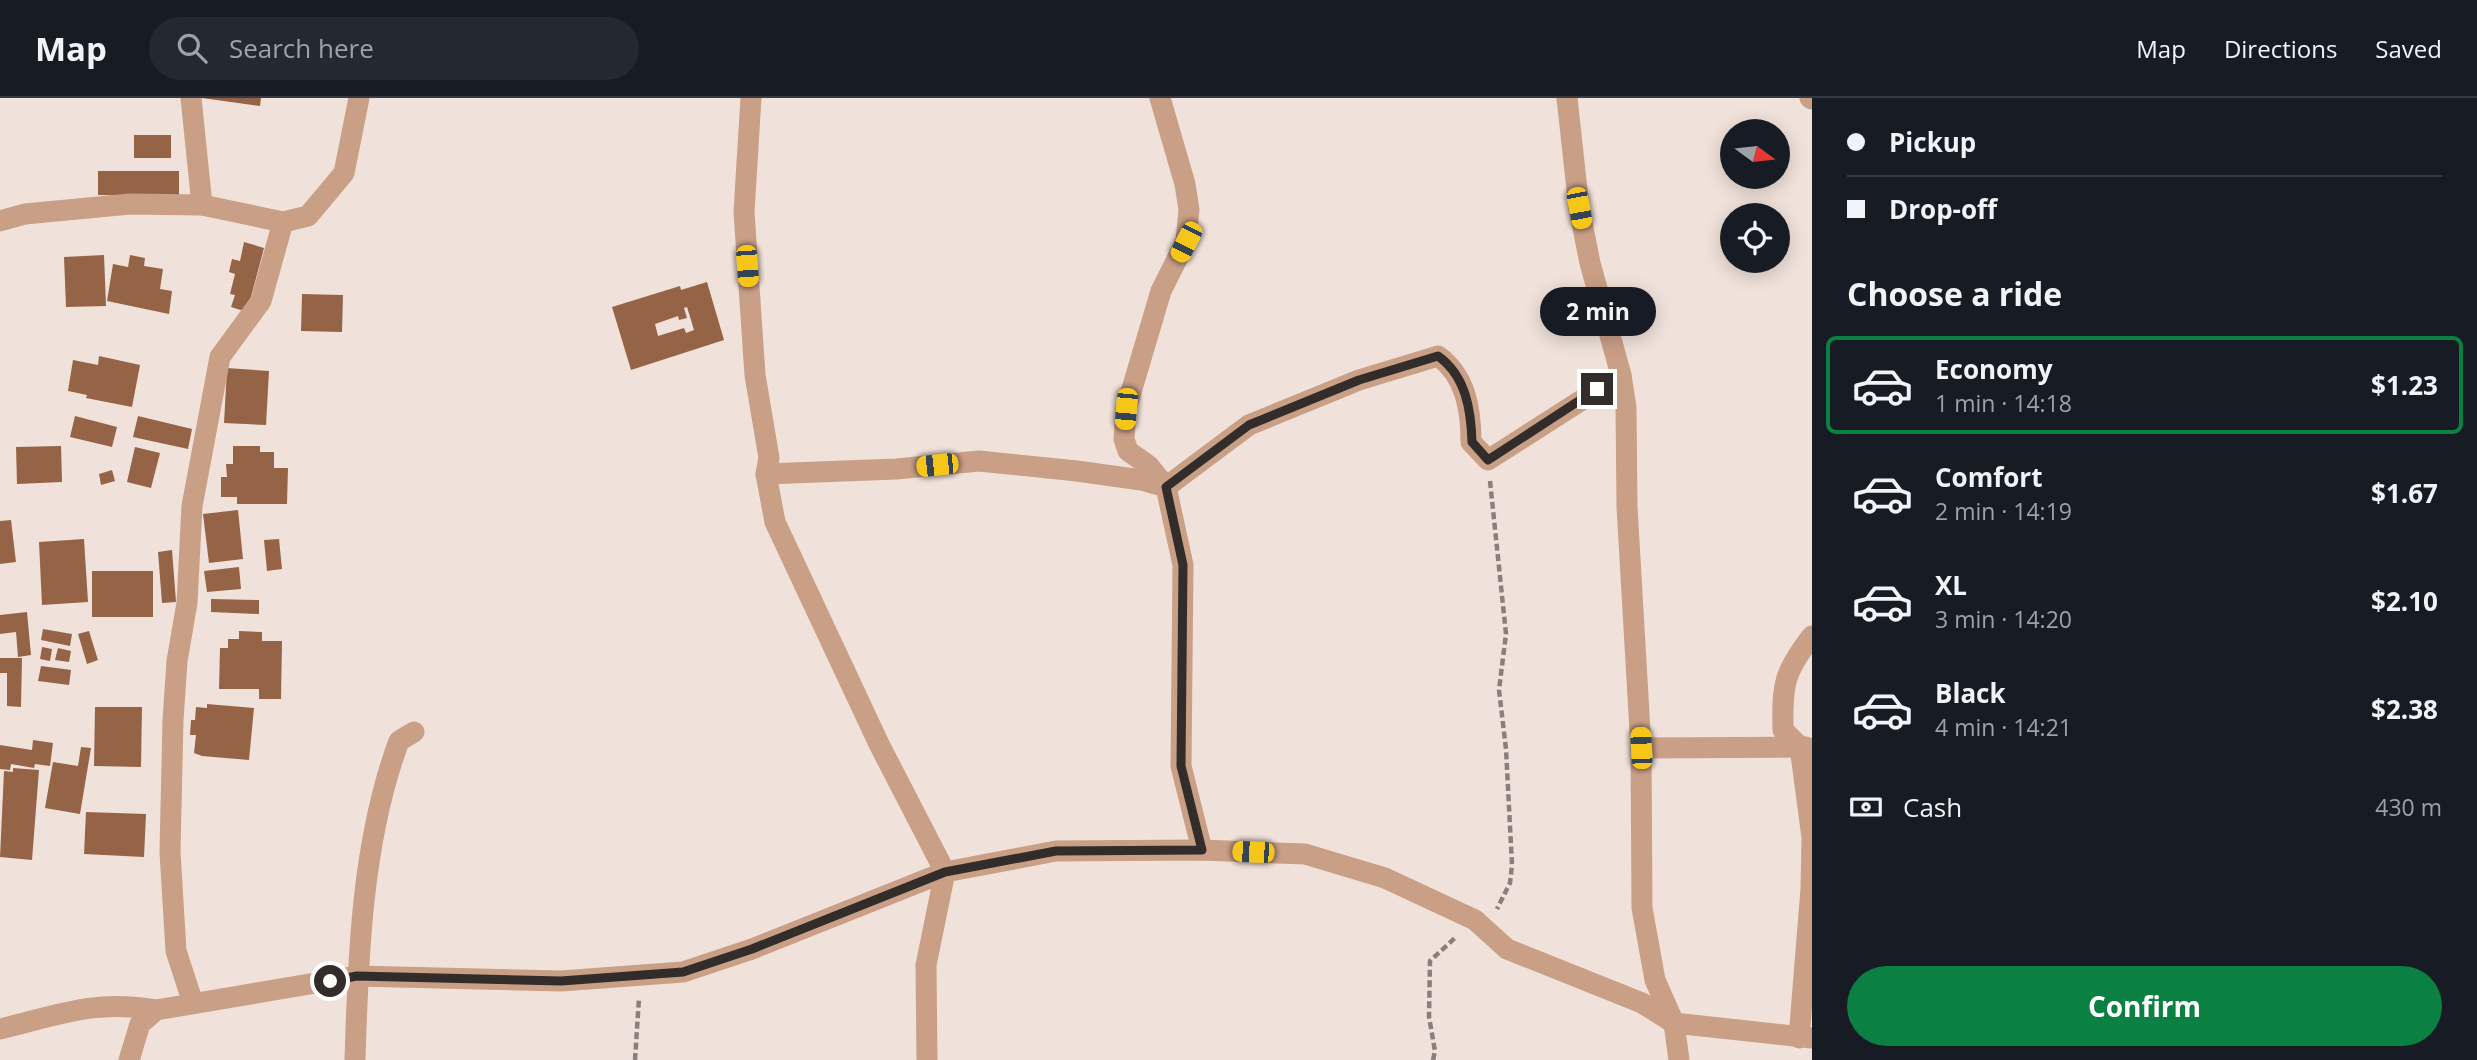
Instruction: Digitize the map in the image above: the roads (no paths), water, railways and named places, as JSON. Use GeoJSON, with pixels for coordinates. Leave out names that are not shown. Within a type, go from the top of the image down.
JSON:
{"type":"FeatureCollection","features":[{"type":"Feature","properties":{"kind":"street"},"geometry":{"type":"LineString","coordinates":[[191,98],[202,205]]}},
{"type":"Feature","properties":{"kind":"street"},"geometry":{"type":"LineString","coordinates":[[0,221],[25,214],[130,204],[202,205],[283,222],[308,216],[344,173],[359,98]]}},
{"type":"Feature","properties":{"kind":"street"},"geometry":{"type":"LineString","coordinates":[[751,98],[744,212],[755,375],[769,458],[766,474],[775,522],[879,744],[945,872],[926,965],[927,1060]]}},
{"type":"Feature","properties":{"kind":"street"},"geometry":{"type":"LineString","coordinates":[[1160,98],[1185,184],[1189,210],[1186,242],[1161,290],[1126,409],[1124,439],[1128,451],[1147,465],[1166,487],[1183,565],[1181,766],[1202,850]]}},
{"type":"Feature","properties":{"kind":"street"},"geometry":{"type":"LineString","coordinates":[[1567,98],[1579,208],[1590,263],[1621,375],[1626,407],[1627,507],[1641,748],[1643,908],[1655,980],[1674,1023],[1679,1060]]}},
{"type":"Feature","properties":{"kind":"street"},"geometry":{"type":"LineString","coordinates":[[193,1003],[176,951],[170,852],[174,708],[177,661],[187,603],[192,506],[220,358],[261,301],[283,222]]}},
{"type":"Feature","properties":{"kind":"street"},"geometry":{"type":"LineString","coordinates":[[766,474],[896,469],[979,461],[1077,471],[1166,487],[1249,425],[1359,380],[1438,356],[1458,380],[1471,409],[1472,442],[1488,460],[1621,375]]}},
{"type":"Feature","properties":{"kind":"street"},"geometry":{"type":"LineString","coordinates":[[0,1029],[87,1007],[121,1004],[156,1010],[357,976],[561,981],[695,969],[945,872],[1056,851],[1202,850],[1305,855],[1385,878],[1480,924],[1507,949],[1642,1003],[1674,1023],[1805,1038],[1812,837],[1806,747],[1783,730],[1782,693],[1791,663],[1812,636]]}},
{"type":"Feature","properties":{"kind":"street"},"geometry":{"type":"LineString","coordinates":[[355,1060],[357,976],[367,878],[387,778],[399,741],[414,732]]}},
{"type":"Feature","properties":{"kind":"street"},"geometry":{"type":"LineString","coordinates":[[1641,748],[1806,747]]}},
{"type":"Feature","properties":{"kind":"street"},"geometry":{"type":"LineString","coordinates":[[129,1060],[139,1024],[156,1010]]}}]}
